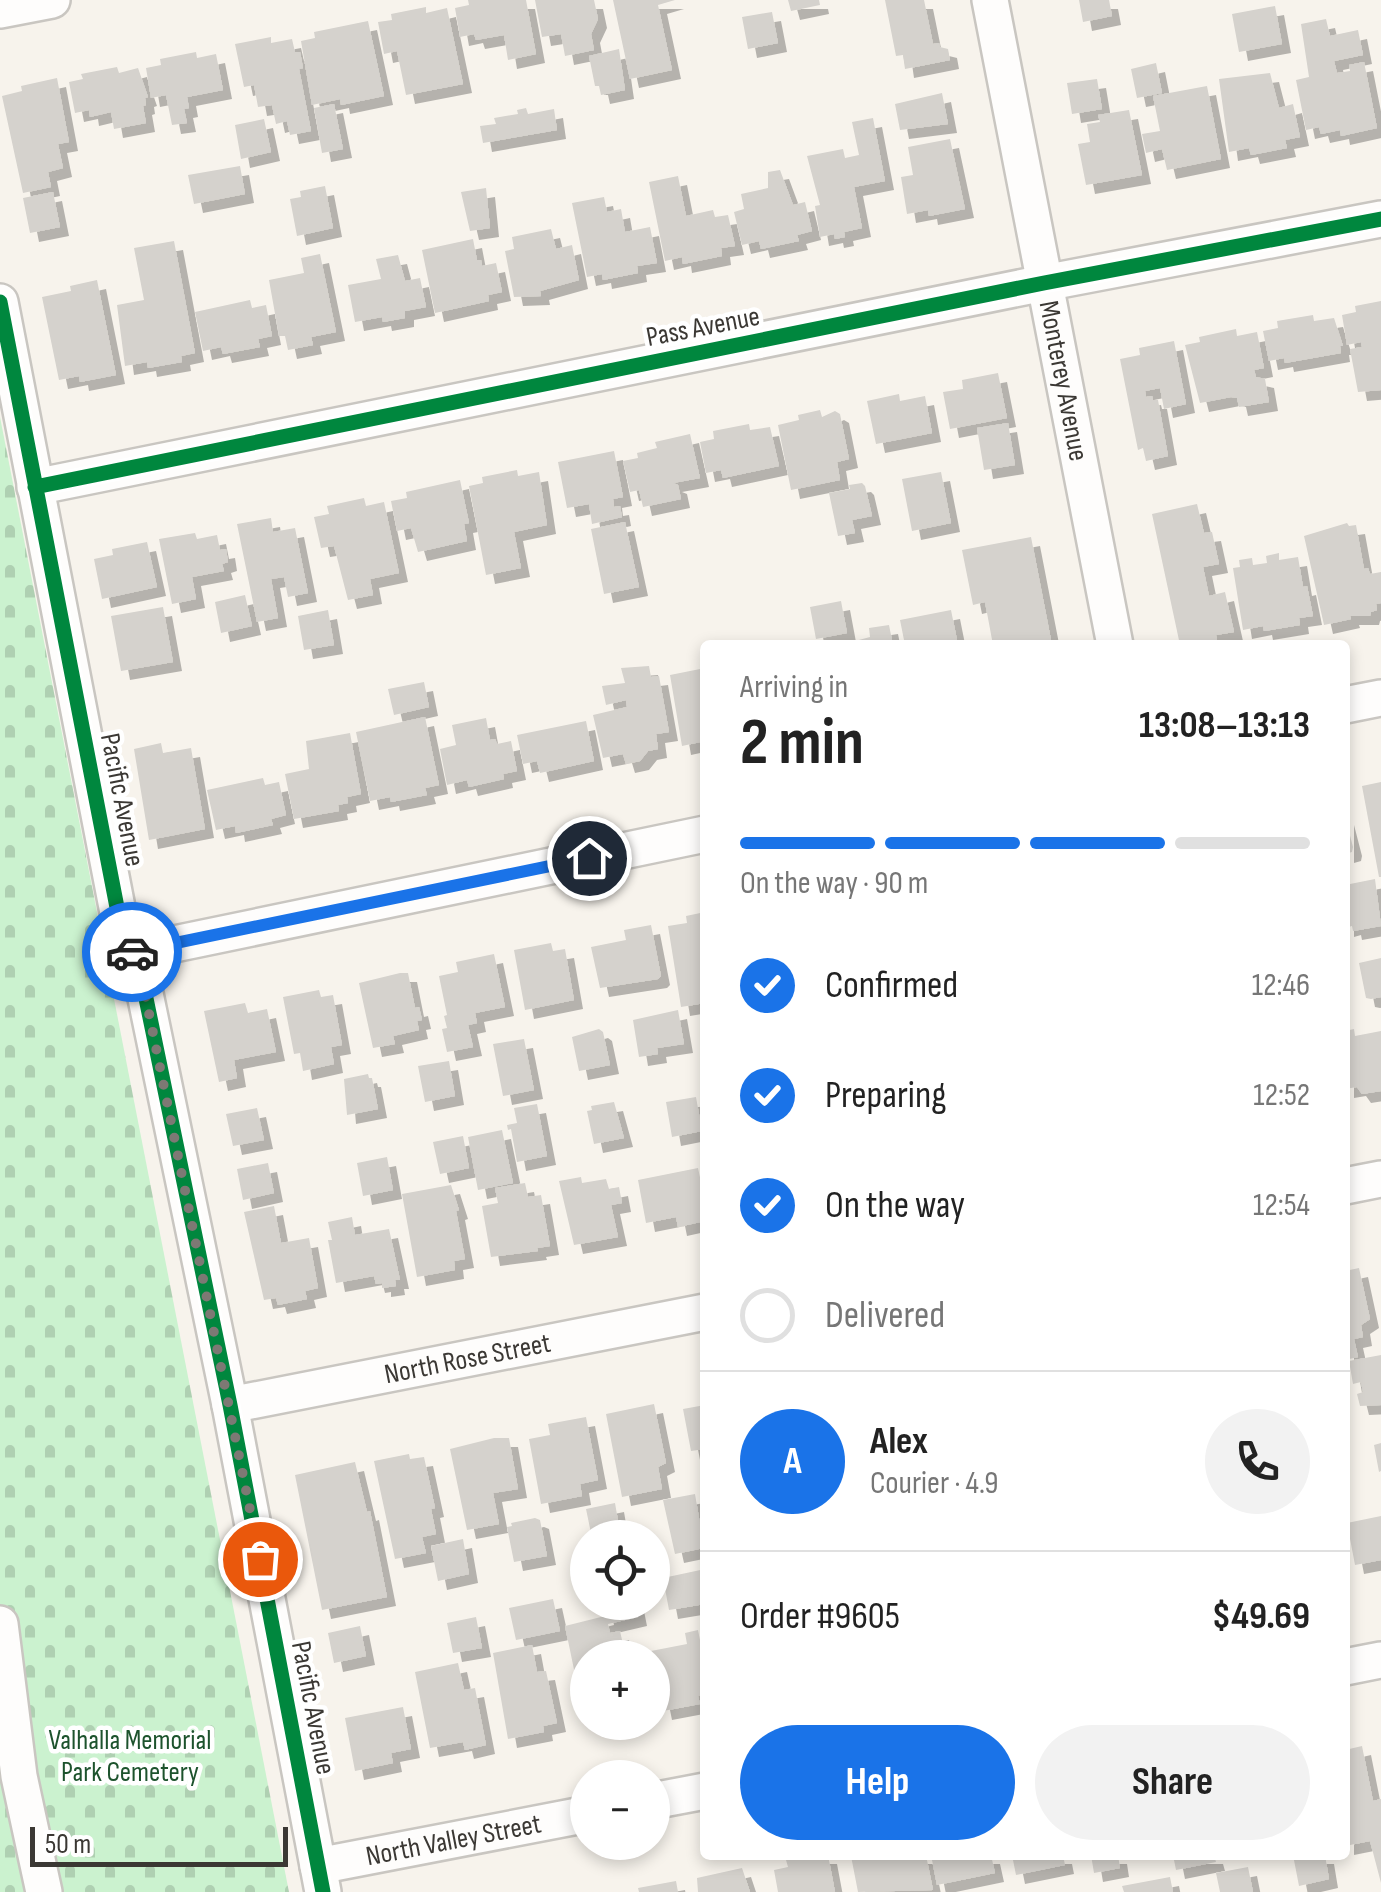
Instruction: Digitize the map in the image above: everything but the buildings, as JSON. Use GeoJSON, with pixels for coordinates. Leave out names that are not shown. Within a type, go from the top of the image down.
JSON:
{"type":"FeatureCollection","features":[{"type":"Feature","properties":{"kind":"street"},"geometry":{"type":"LineString","coordinates":[[0,10],[52,0]]}},
{"type":"Feature","properties":{"kind":"street","name":"Monterey Avenue"},"geometry":{"type":"LineString","coordinates":[[990,0],[1115,640]]}},
{"type":"Feature","properties":{"kind":"street","name":"Pass Avenue"},"geometry":{"type":"LineString","coordinates":[[35,487],[1044,283],[1381,219]]}},
{"type":"Feature","properties":{"kind":"street","name":"Pacific Avenue"},"geometry":{"type":"LineString","coordinates":[[0,302],[126,954],[142,979],[230,1405],[320,1879]]}},
{"type":"Feature","properties":{"kind":"street"},"geometry":{"type":"LineString","coordinates":[[1350,704],[1381,698]]}},
{"type":"Feature","properties":{"kind":"street"},"geometry":{"type":"LineString","coordinates":[[126,954],[700,835]]}},
{"type":"Feature","properties":{"kind":"street"},"geometry":{"type":"LineString","coordinates":[[1350,1185],[1381,1179]]}},
{"type":"Feature","properties":{"kind":"street","name":"North Rose Street"},"geometry":{"type":"LineString","coordinates":[[230,1405],[700,1313]]}},
{"type":"Feature","properties":{"kind":"street"},"geometry":{"type":"LineString","coordinates":[[0,1624],[19,1776],[44,1892]]}},
{"type":"Feature","properties":{"kind":"street"},"geometry":{"type":"LineString","coordinates":[[1350,1666],[1381,1660]]}},
{"type":"Feature","properties":{"kind":"street"},"geometry":{"type":"LineString","coordinates":[[670,1798],[700,1792]]}},
{"type":"Feature","properties":{"kind":"street","name":"North Valley Street"},"geometry":{"type":"LineString","coordinates":[[320,1879],[570,1818]]}},
{"type":"Feature","properties":{"kind":"green space","name":"Valhalla Memorial Park Cemetery"},"geometry":{"type":"Polygon","coordinates":[[[0,417],[289,1892],[0,1892],[0,417]]]}},
{"type":"Feature","properties":{"kind":"cycle path"},"geometry":{"type":"LineString","coordinates":[[35,487],[1044,283],[1381,219]]}},
{"type":"Feature","properties":{"kind":"cycle path"},"geometry":{"type":"LineString","coordinates":[[0,302],[126,954],[142,979],[230,1405],[323,1892]]}},
{"type":"Feature","properties":{"kind":"way so far"},"geometry":{"type":"LineString","coordinates":[[132,952],[126,954],[142,979],[260,1559]]}},
{"type":"Feature","properties":{"kind":"route"},"geometry":{"type":"LineString","coordinates":[[132,952],[589,858]]}}]}
